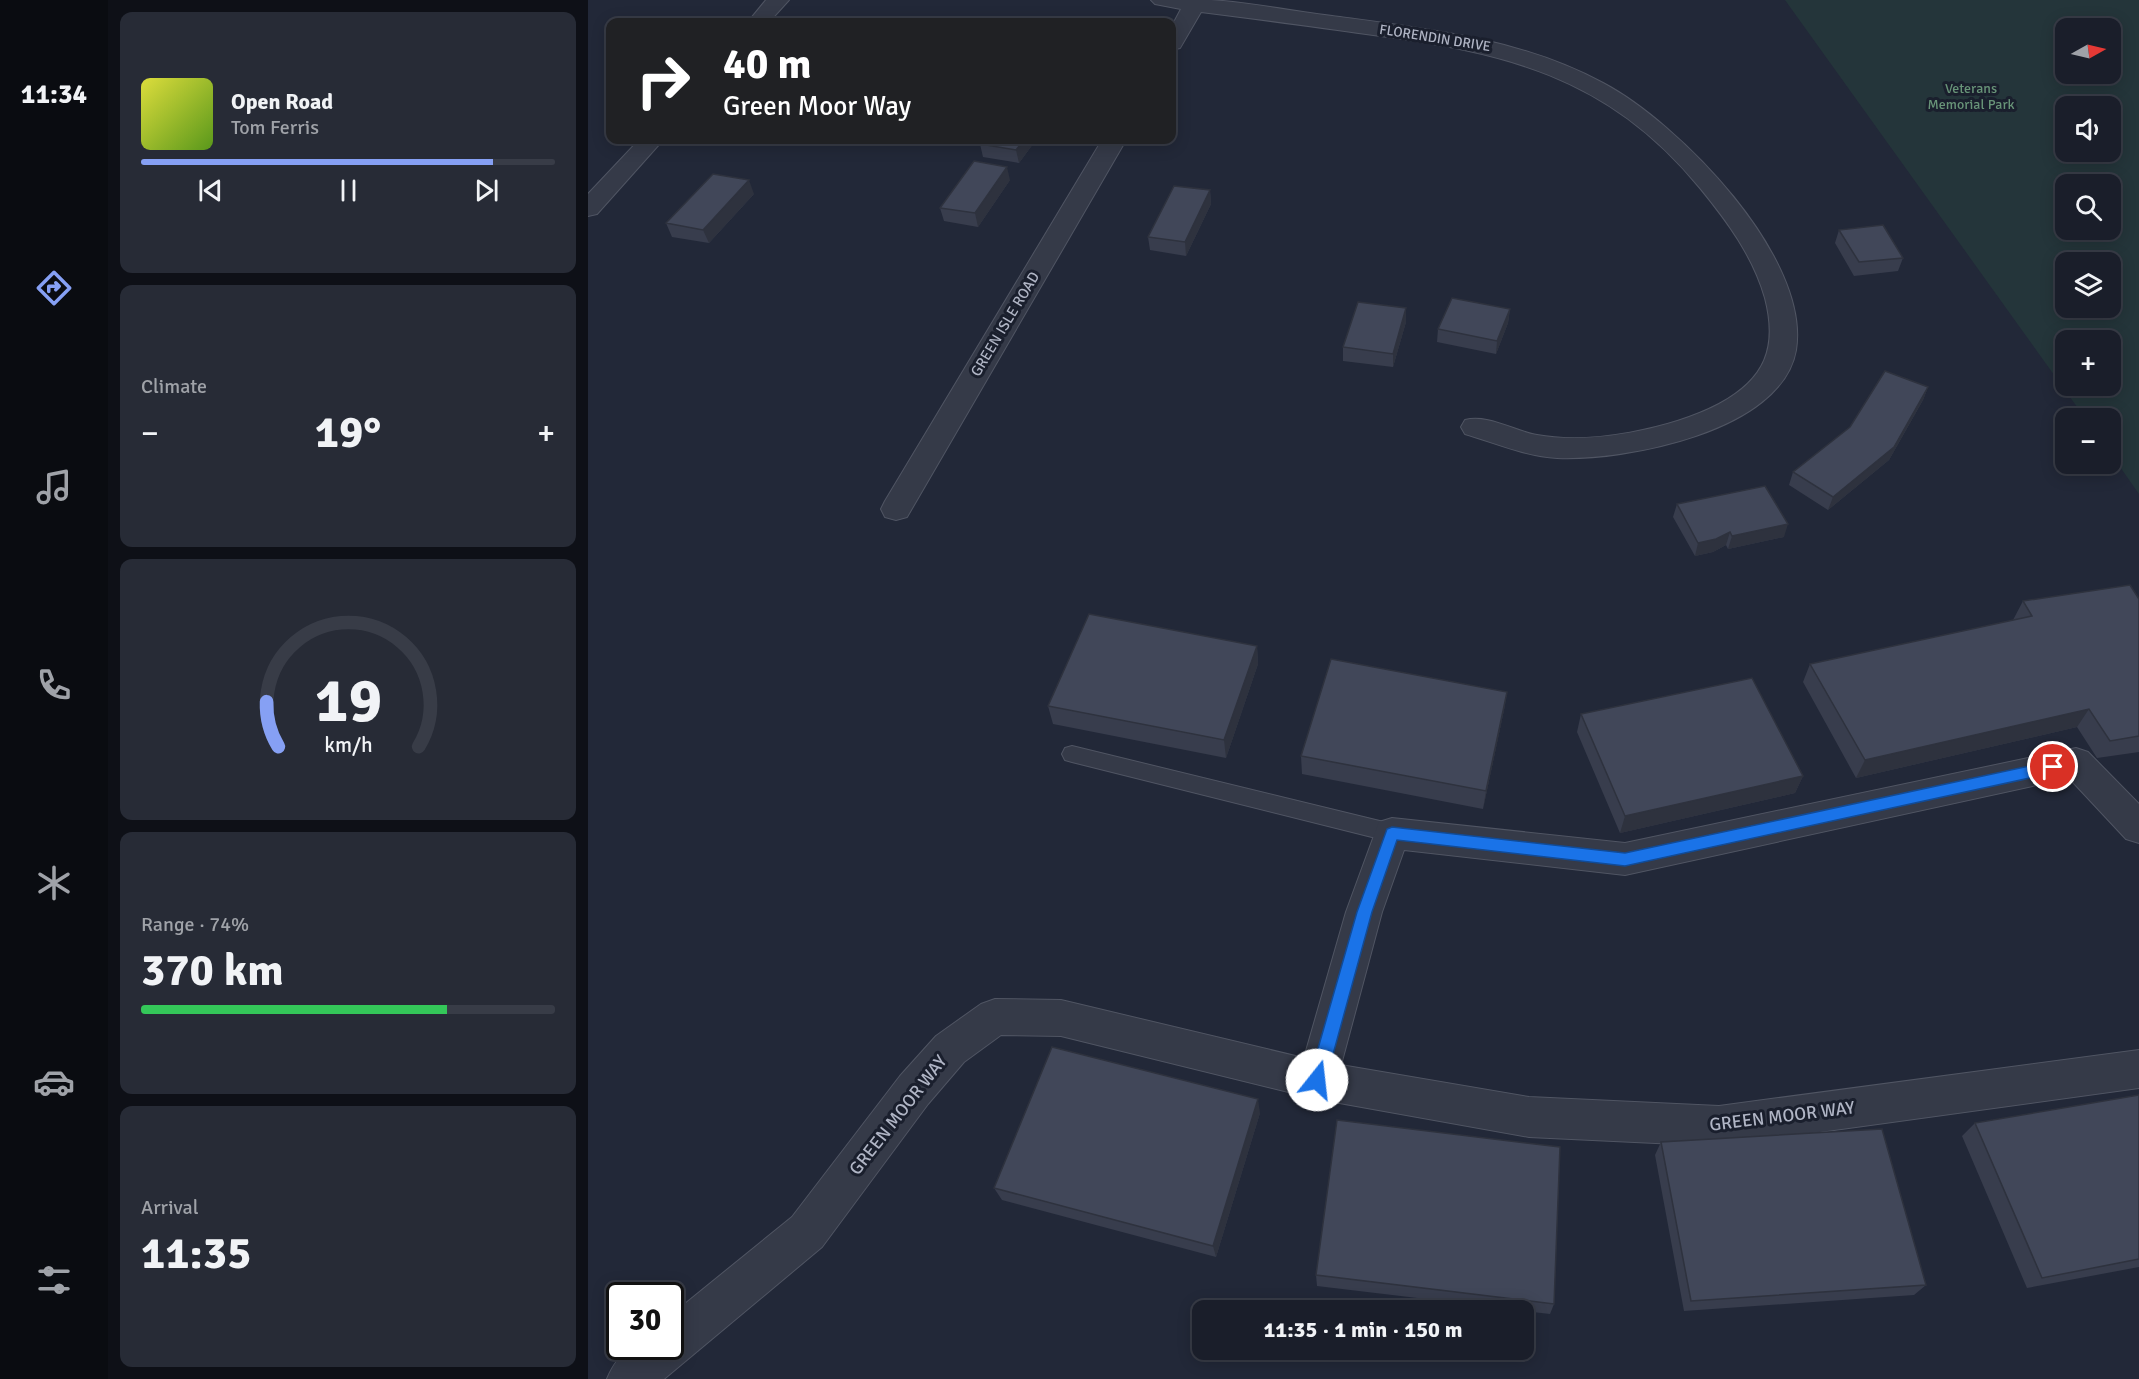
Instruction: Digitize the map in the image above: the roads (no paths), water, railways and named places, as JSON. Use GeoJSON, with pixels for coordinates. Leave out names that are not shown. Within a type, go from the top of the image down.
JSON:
{"type":"FeatureCollection","features":[{"type":"Feature","properties":{"kind":"street"},"geometry":{"type":"LineString","coordinates":[[762,18],[778,0]]}},
{"type":"Feature","properties":{"kind":"street","name":"FLORENDIN DRIVE"},"geometry":{"type":"LineString","coordinates":[[1161,0],[1448,38],[1493,47],[1534,60],[1587,83],[1617,100],[1651,124],[1680,150],[1714,187],[1738,220],[1762,260],[1784,319],[1782,351],[1771,376],[1746,400],[1719,418],[1650,439],[1596,446],[1542,446],[1475,427]]}},
{"type":"Feature","properties":{"kind":"street"},"geometry":{"type":"LineString","coordinates":[[1176,36],[1195,4]]}},
{"type":"Feature","properties":{"kind":"street"},"geometry":{"type":"LineString","coordinates":[[588,209],[647,144]]}},
{"type":"Feature","properties":{"kind":"street","name":"GREEN ISLE ROAD"},"geometry":{"type":"LineString","coordinates":[[896,509],[1112,144]]}},
{"type":"Feature","properties":{"kind":"street"},"geometry":{"type":"LineString","coordinates":[[1317,1080],[1364,912],[1392,833],[1625,860],[2076,762],[2139,828]]}},
{"type":"Feature","properties":{"kind":"street","name":"GREEN MOOR WAY"},"geometry":{"type":"LineString","coordinates":[[684,1334],[807,1232],[914,1090],[950,1049],[995,1017],[1061,1018],[1317,1080],[1529,1117],[1719,1126],[2139,1069]]}},
{"type":"Feature","properties":{"kind":"street","name":"GREEN MOOR WAY"},"geometry":{"type":"LineString","coordinates":[[629,1379],[652,1360]]}},
{"type":"Feature","properties":{"kind":"lane"},"geometry":{"type":"LineString","coordinates":[[1072,754],[1392,833]]}},
{"type":"Feature","properties":{"kind":"park label","name":"Veterans Memorial Park"},"geometry":{"type":"Point","coordinates":[1971,96]}}]}
